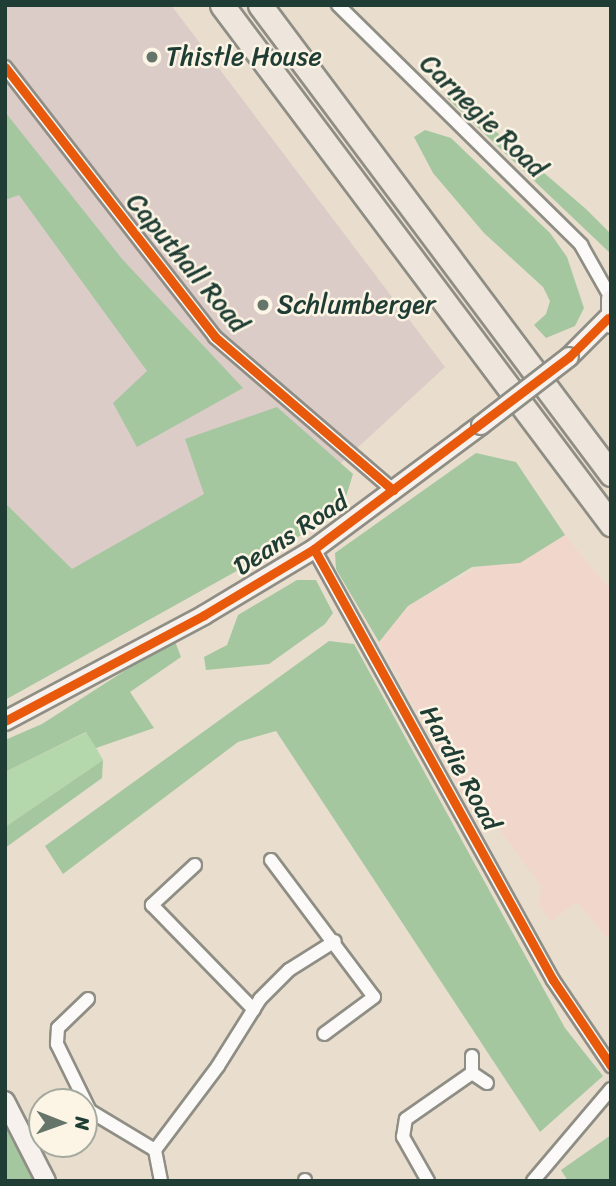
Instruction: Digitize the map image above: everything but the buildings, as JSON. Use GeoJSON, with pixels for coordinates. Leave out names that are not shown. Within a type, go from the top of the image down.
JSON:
{"type":"FeatureCollection","features":[{"type":"Feature","properties":{"kind":"highway"},"geometry":{"type":"LineString","coordinates":[[222,5],[611,524]]}},
{"type":"Feature","properties":{"kind":"highway"},"geometry":{"type":"LineString","coordinates":[[260,5],[611,474]]}},
{"type":"Feature","properties":{"kind":"street","name":"Carnegie Road"},"geometry":{"type":"LineString","coordinates":[[338,5],[505,165],[594,262],[611,274]]}},
{"type":"Feature","properties":{"kind":"street","name":"Caputhall Road"},"geometry":{"type":"LineString","coordinates":[[5,67],[215,337],[393,490]]}},
{"type":"Feature","properties":{"kind":"street","name":"Carnegie Road"},"geometry":{"type":"LineString","coordinates":[[594,262],[611,298]]}},
{"type":"Feature","properties":{"kind":"street"},"geometry":{"type":"LineString","coordinates":[[610,326],[611,298]]}},
{"type":"Feature","properties":{"kind":"street","name":"Deans Road"},"geometry":{"type":"LineString","coordinates":[[5,721],[204,615],[314,549],[610,326]]}},
{"type":"Feature","properties":{"kind":"street","name":"Hardie Road"},"geometry":{"type":"LineString","coordinates":[[314,549],[568,1007],[611,1066]]}},
{"type":"Feature","properties":{"kind":"street"},"geometry":{"type":"LineString","coordinates":[[271,860],[335,941],[374,997],[324,1034]]}},
{"type":"Feature","properties":{"kind":"street"},"geometry":{"type":"LineString","coordinates":[[195,865],[152,905],[254,1010]]}},
{"type":"Feature","properties":{"kind":"street"},"geometry":{"type":"LineString","coordinates":[[161,1181],[155,1150],[254,1010],[289,970],[335,941]]}},
{"type":"Feature","properties":{"kind":"street"},"geometry":{"type":"LineString","coordinates":[[88,999],[58,1028],[57,1044],[90,1111],[155,1150]]}},
{"type":"Feature","properties":{"kind":"street"},"geometry":{"type":"LineString","coordinates":[[472,1056],[472,1073]]}},
{"type":"Feature","properties":{"kind":"street"},"geometry":{"type":"LineString","coordinates":[[472,1073],[488,1083]]}},
{"type":"Feature","properties":{"kind":"street"},"geometry":{"type":"LineString","coordinates":[[428,1181],[403,1137],[406,1119],[472,1073]]}},
{"type":"Feature","properties":{"kind":"street"},"geometry":{"type":"LineString","coordinates":[[533,1181],[611,1089]]}},
{"type":"Feature","properties":{"kind":"street"},"geometry":{"type":"LineString","coordinates":[[5,1101],[46,1181]]}},
{"type":"Feature","properties":{"kind":"shaded area"},"geometry":{"type":"Polygon","coordinates":[[[5,5],[171,5],[445,367],[238,558],[5,663],[5,5]]]}},
{"type":"Feature","properties":{"kind":"shaded area"},"geometry":{"type":"Polygon","coordinates":[[[565,535],[611,591],[611,933],[606,937],[577,902],[551,921],[539,906],[541,886],[500,830],[472,812],[379,642],[408,606],[480,566],[520,563],[565,535]]]}},
{"type":"Feature","properties":{"kind":"green space"},"geometry":{"type":"Polygon","coordinates":[[[451,93],[586,209],[611,234],[611,254],[447,98],[451,93]]]}},
{"type":"Feature","properties":{"kind":"green space"},"geometry":{"type":"Polygon","coordinates":[[[5,112],[123,260],[243,388],[137,447],[113,403],[147,371],[19,195],[5,200],[5,112]]]}},
{"type":"Feature","properties":{"kind":"green space"},"geometry":{"type":"Polygon","coordinates":[[[425,130],[451,138],[550,233],[567,257],[584,308],[575,326],[546,338],[534,325],[546,314],[550,301],[543,287],[484,233],[433,173],[414,137],[425,130]]]}},
{"type":"Feature","properties":{"kind":"green space"},"geometry":{"type":"Polygon","coordinates":[[[277,407],[353,474],[341,513],[5,700],[5,503],[72,569],[204,494],[185,439],[277,407]]]}},
{"type":"Feature","properties":{"kind":"green space"},"geometry":{"type":"Polygon","coordinates":[[[476,453],[516,462],[565,535],[520,563],[472,567],[408,606],[379,642],[336,569],[335,553],[476,453]]]}},
{"type":"Feature","properties":{"kind":"green space"},"geometry":{"type":"Polygon","coordinates":[[[297,580],[316,580],[333,613],[325,624],[269,664],[206,670],[204,657],[227,645],[238,615],[297,580]]]}},
{"type":"Feature","properties":{"kind":"green space"},"geometry":{"type":"Polygon","coordinates":[[[174,639],[181,657],[130,692],[154,728],[96,748],[86,732],[5,772],[5,740],[42,724],[174,639]]]}},
{"type":"Feature","properties":{"kind":"green space"},"geometry":{"type":"Polygon","coordinates":[[[329,641],[354,644],[565,1028],[603,1076],[540,1132],[276,731],[238,742],[63,874],[45,846],[329,641]]]}},
{"type":"Feature","properties":{"kind":"green space"},"geometry":{"type":"Polygon","coordinates":[[[87,732],[103,760],[5,827],[5,772],[87,732]]]}},
{"type":"Feature","properties":{"kind":"green space"},"geometry":{"type":"Polygon","coordinates":[[[103,760],[102,778],[5,848],[5,827],[103,760]]]}},
{"type":"Feature","properties":{"kind":"green space"},"geometry":{"type":"Polygon","coordinates":[[[5,1125],[7,1126],[35,1181],[5,1181],[5,1125]]]}},
{"type":"Feature","properties":{"kind":"green space"},"geometry":{"type":"Polygon","coordinates":[[[611,1135],[611,1181],[568,1181],[561,1170],[611,1135]]]}},
{"type":"Feature","properties":{"kind":"cycle path"},"geometry":{"type":"LineString","coordinates":[[5,67],[215,337],[393,490]]}},
{"type":"Feature","properties":{"kind":"cycle path"},"geometry":{"type":"LineString","coordinates":[[5,721],[204,615],[314,549],[569,357],[608,318]]}},
{"type":"Feature","properties":{"kind":"cycle path"},"geometry":{"type":"LineString","coordinates":[[314,549],[553,980],[611,1066]]}},
{"type":"Feature","properties":{"kind":"place","name":"Thistle House"},"geometry":{"type":"Point","coordinates":[152,57]}},
{"type":"Feature","properties":{"kind":"place","name":"Schlumberger"},"geometry":{"type":"Point","coordinates":[263,305]}}]}
